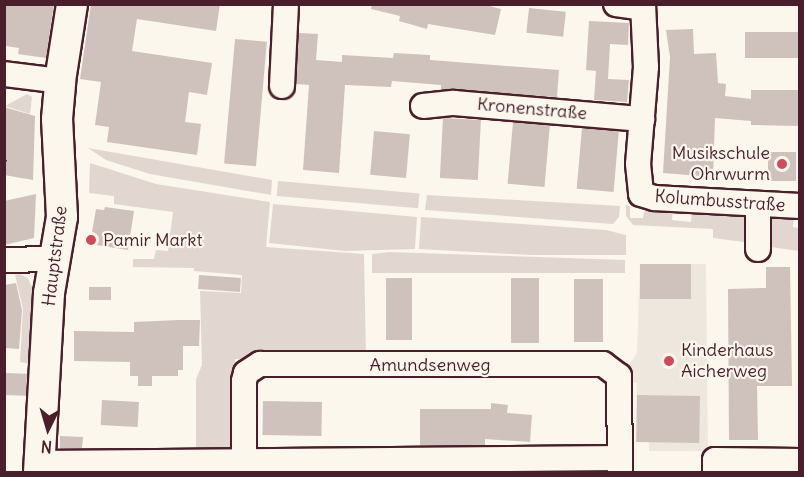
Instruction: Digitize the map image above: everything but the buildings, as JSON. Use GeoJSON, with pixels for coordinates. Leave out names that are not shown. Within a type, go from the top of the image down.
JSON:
{"type":"FeatureCollection","features":[{"type":"Feature","properties":{"kind":"main road","name":"Hauptstraße"},"geometry":{"type":"LineString","coordinates":[[39,468],[53,259],[62,218],[57,119],[60,81],[72,4]]}},
{"type":"Feature","properties":{"kind":"street"},"geometry":{"type":"LineString","coordinates":[[282,86],[286,4]]}},
{"type":"Feature","properties":{"kind":"street"},"geometry":{"type":"LineString","coordinates":[[616,4],[643,6],[646,67],[642,119]]}},
{"type":"Feature","properties":{"kind":"street"},"geometry":{"type":"LineString","coordinates":[[10,80],[60,81]]}},
{"type":"Feature","properties":{"kind":"street","name":"Kronenstraße"},"geometry":{"type":"LineString","coordinates":[[423,106],[454,103],[642,119]]}},
{"type":"Feature","properties":{"kind":"street","name":"Kolumbusstraße"},"geometry":{"type":"LineString","coordinates":[[642,119],[637,180],[641,194],[654,198],[800,207]]}},
{"type":"Feature","properties":{"kind":"street"},"geometry":{"type":"LineString","coordinates":[[758,204],[758,249]]}},
{"type":"Feature","properties":{"kind":"street"},"geometry":{"type":"LineString","coordinates":[[4,260],[53,259]]}},
{"type":"Feature","properties":{"kind":"street","name":"Amundsenweg"},"geometry":{"type":"LineString","coordinates":[[244,463],[244,381],[246,373],[260,364],[610,366],[619,376],[621,386],[620,465]]}},
{"type":"Feature","properties":{"kind":"street"},"geometry":{"type":"LineString","coordinates":[[715,466],[800,461]]}},
{"type":"Feature","properties":{"kind":"street"},"geometry":{"type":"LineString","coordinates":[[39,468],[244,463],[620,465]]}},
{"type":"Feature","properties":{"kind":"shaded area"},"geometry":{"type":"Polygon","coordinates":[[[27,94],[32,97],[30,114],[5,106],[27,94]]]}},
{"type":"Feature","properties":{"kind":"shaded area"},"geometry":{"type":"Polygon","coordinates":[[[88,148],[272,180],[271,195],[150,174],[106,160],[88,148]]]}},
{"type":"Feature","properties":{"kind":"shaded area"},"geometry":{"type":"Polygon","coordinates":[[[90,163],[156,184],[270,202],[266,247],[364,254],[366,358],[235,359],[235,447],[228,455],[196,458],[196,379],[202,365],[200,291],[241,293],[242,275],[194,271],[194,268],[133,267],[133,259],[154,259],[156,250],[168,251],[173,212],[114,204],[114,196],[89,193],[90,163]]]}},
{"type":"Feature","properties":{"kind":"shaded area"},"geometry":{"type":"Polygon","coordinates":[[[278,181],[419,193],[418,208],[277,196],[278,181]]]}},
{"type":"Feature","properties":{"kind":"shaded area"},"geometry":{"type":"Polygon","coordinates":[[[427,195],[620,206],[619,217],[613,224],[425,210],[427,195]]]}},
{"type":"Feature","properties":{"kind":"shaded area"},"geometry":{"type":"Polygon","coordinates":[[[273,204],[417,217],[415,249],[345,251],[269,243],[273,204]]]}},
{"type":"Feature","properties":{"kind":"shaded area"},"geometry":{"type":"Polygon","coordinates":[[[626,205],[630,206],[630,218],[643,218],[644,212],[653,207],[673,208],[672,220],[691,222],[692,209],[743,212],[751,223],[752,243],[713,238],[713,229],[633,225],[626,216],[626,205]]]}},
{"type":"Feature","properties":{"kind":"shaded area"},"geometry":{"type":"Polygon","coordinates":[[[794,215],[793,227],[799,228],[799,251],[763,246],[768,216],[794,215]]]}},
{"type":"Feature","properties":{"kind":"shaded area"},"geometry":{"type":"Polygon","coordinates":[[[421,217],[606,230],[626,235],[626,255],[531,255],[419,249],[421,217]]]}},
{"type":"Feature","properties":{"kind":"shaded area"},"geometry":{"type":"Polygon","coordinates":[[[389,252],[625,260],[625,273],[372,273],[372,254],[389,252]]]}},
{"type":"Feature","properties":{"kind":"shaded area","name":"Kinderhaus Aicherweg"},"geometry":{"type":"Polygon","coordinates":[[[640,264],[706,264],[708,451],[649,451],[649,442],[636,442],[637,383],[627,382],[627,368],[637,353],[640,264]]]}},
{"type":"Feature","properties":{"kind":"shaded area"},"geometry":{"type":"Polygon","coordinates":[[[20,274],[28,278],[34,292],[31,364],[20,362],[23,309],[15,275],[20,274]]]}},
{"type":"Feature","properties":{"kind":"place","name":"Musikschule Ohrwurm"},"geometry":{"type":"Point","coordinates":[782,164]}},
{"type":"Feature","properties":{"kind":"place","name":"Pamir Markt"},"geometry":{"type":"Point","coordinates":[91,240]}},
{"type":"Feature","properties":{"kind":"place","name":"Kinderhaus Aicherweg"},"geometry":{"type":"Point","coordinates":[669,361]}}]}
